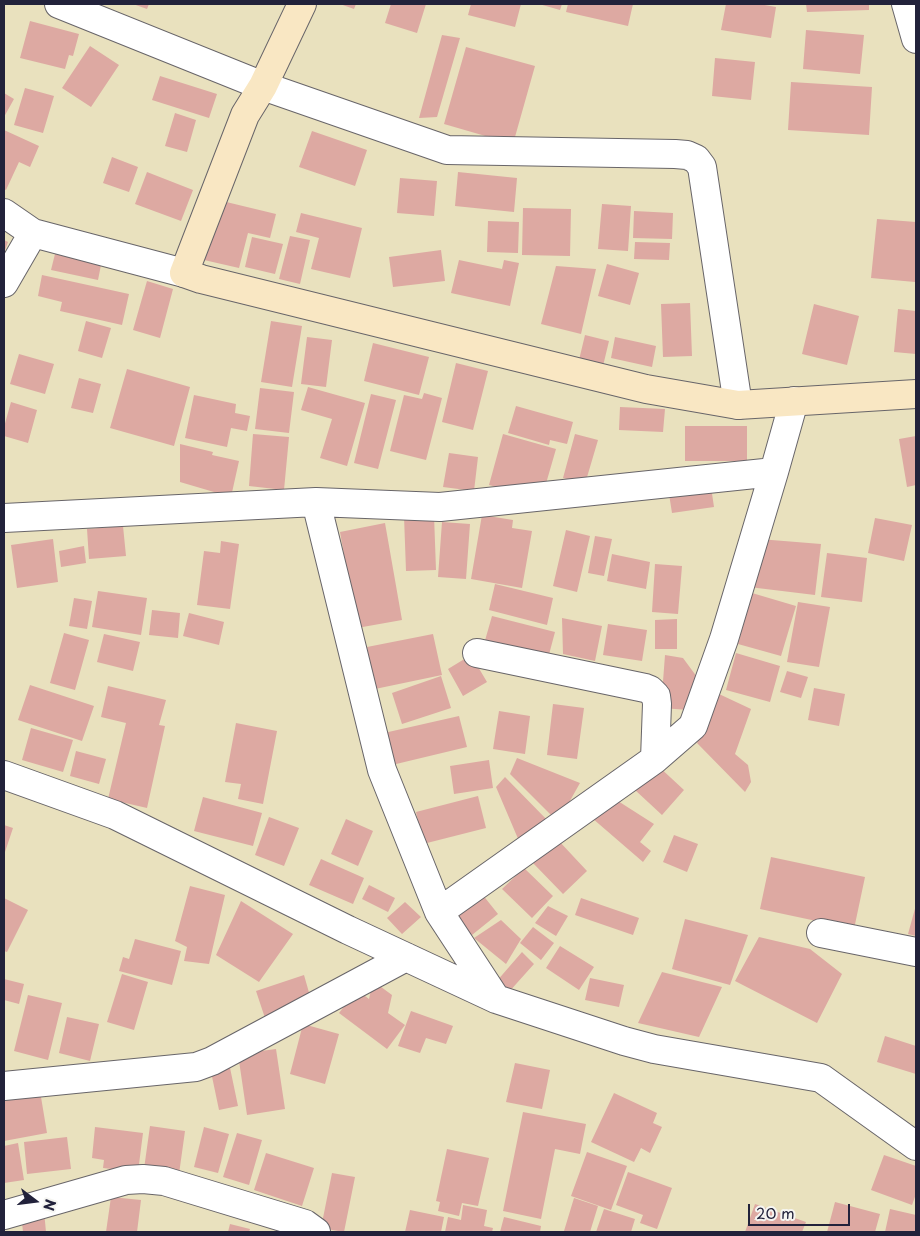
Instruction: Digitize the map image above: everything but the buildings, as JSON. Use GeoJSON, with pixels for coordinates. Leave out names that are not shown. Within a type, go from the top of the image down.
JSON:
{"type":"FeatureCollection","features":[{"type":"Feature","properties":{"kind":"main road"},"geometry":{"type":"LineString","coordinates":[[302,4],[263,86],[245,115],[184,273],[201,279],[646,389],[738,405],[916,394]]}},
{"type":"Feature","properties":{"kind":"street"},"geometry":{"type":"LineString","coordinates":[[59,4],[263,86],[447,150],[675,154],[687,155],[696,159],[702,167],[738,405]]}},
{"type":"Feature","properties":{"kind":"street"},"geometry":{"type":"LineString","coordinates":[[906,4],[916,39]]}},
{"type":"Feature","properties":{"kind":"street"},"geometry":{"type":"LineString","coordinates":[[4,213],[33,233],[184,273]]}},
{"type":"Feature","properties":{"kind":"street"},"geometry":{"type":"LineString","coordinates":[[4,283],[33,233]]}},
{"type":"Feature","properties":{"kind":"street"},"geometry":{"type":"LineString","coordinates":[[439,912],[655,759],[693,726],[724,639],[794,401]]}},
{"type":"Feature","properties":{"kind":"street"},"geometry":{"type":"LineString","coordinates":[[4,518],[316,502],[440,507],[774,472]]}},
{"type":"Feature","properties":{"kind":"street"},"geometry":{"type":"LineString","coordinates":[[316,502],[377,755],[439,912],[496,999]]}},
{"type":"Feature","properties":{"kind":"street"},"geometry":{"type":"LineString","coordinates":[[477,652],[650,690],[656,696],[657,704],[655,759]]}},
{"type":"Feature","properties":{"kind":"street"},"geometry":{"type":"LineString","coordinates":[[4,774],[115,815],[348,930],[496,999],[654,1049],[821,1078],[916,1146]]}},
{"type":"Feature","properties":{"kind":"street"},"geometry":{"type":"LineString","coordinates":[[821,933],[916,952]]}},
{"type":"Feature","properties":{"kind":"street"},"geometry":{"type":"LineString","coordinates":[[4,1086],[196,1067],[212,1061],[406,957]]}},
{"type":"Feature","properties":{"kind":"street"},"geometry":{"type":"LineString","coordinates":[[4,1215],[126,1180],[143,1179],[164,1181],[305,1224],[316,1232]]}}]}
